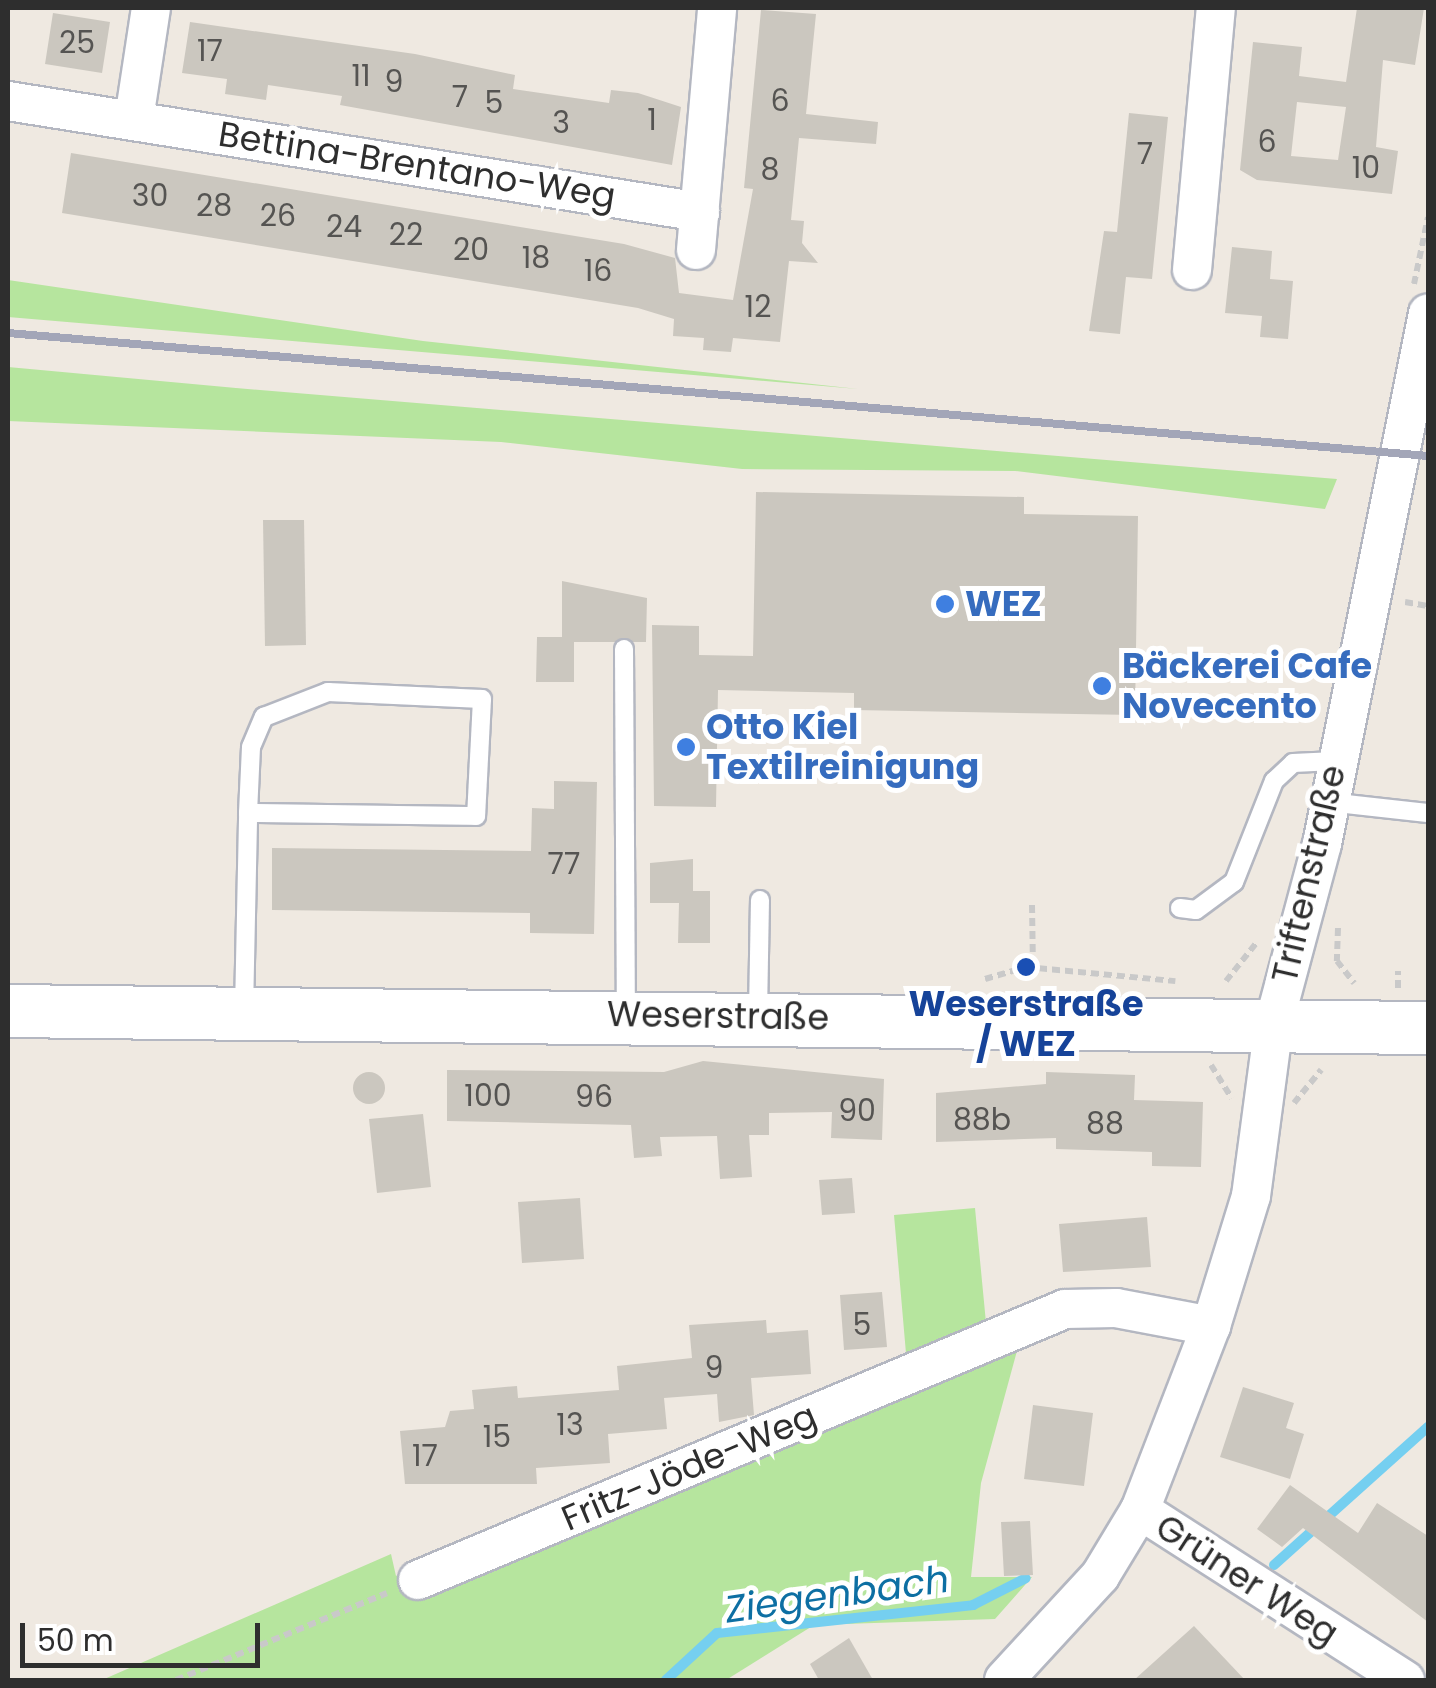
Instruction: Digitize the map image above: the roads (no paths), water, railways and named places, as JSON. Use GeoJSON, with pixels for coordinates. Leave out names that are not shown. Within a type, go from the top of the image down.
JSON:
{"type":"FeatureCollection","features":[{"type":"Feature","properties":{"kind":"street"},"geometry":{"type":"LineString","coordinates":[[134,119],[151,8]]}},
{"type":"Feature","properties":{"kind":"street"},"geometry":{"type":"LineString","coordinates":[[696,250],[717,8]]}},
{"type":"Feature","properties":{"kind":"street"},"geometry":{"type":"LineString","coordinates":[[1192,270],[1216,8]]}},
{"type":"Feature","properties":{"kind":"street","name":"Bettina-Brentano-Weg"},"geometry":{"type":"LineString","coordinates":[[8,101],[700,212]]}},
{"type":"Feature","properties":{"kind":"street","name":"Triftenstraße"},"geometry":{"type":"LineString","coordinates":[[1004,1680],[1100,1576],[1140,1510],[1211,1326],[1251,1196],[1274,1024],[1328,802],[1428,314]]}},
{"type":"Feature","properties":{"kind":"street","name":"Weserstraße"},"geometry":{"type":"LineString","coordinates":[[8,1011],[244,1016],[626,1014],[1428,1028]]}},
{"type":"Feature","properties":{"kind":"street","name":"Fritz-Jöde-Weg"},"geometry":{"type":"LineString","coordinates":[[418,1580],[1064,1310],[1116,1308],[1211,1326]]}},
{"type":"Feature","properties":{"kind":"street","name":"Grüner Weg"},"geometry":{"type":"LineString","coordinates":[[1140,1510],[1406,1680]]}},
{"type":"Feature","properties":{"kind":"lane"},"geometry":{"type":"LineString","coordinates":[[624,649],[626,1014]]}},
{"type":"Feature","properties":{"kind":"lane"},"geometry":{"type":"LineString","coordinates":[[244,1016],[248,814],[251,747],[264,717],[295,701],[328,692],[482,699],[476,816],[248,814]]}},
{"type":"Feature","properties":{"kind":"lane"},"geometry":{"type":"LineString","coordinates":[[1180,908],[1196,910],[1234,882],[1274,781],[1293,763],[1335,761]]}},
{"type":"Feature","properties":{"kind":"lane"},"geometry":{"type":"LineString","coordinates":[[1328,802],[1427,812]]}},
{"type":"Feature","properties":{"kind":"lane"},"geometry":{"type":"LineString","coordinates":[[758,1016],[760,900]]}},
{"type":"Feature","properties":{"kind":"waterway","name":"Ziegenbach"},"geometry":{"type":"LineString","coordinates":[[1274,1565],[1428,1427]]}},
{"type":"Feature","properties":{"kind":"waterway","name":"Ziegenbach"},"geometry":{"type":"LineString","coordinates":[[666,1680],[717,1633],[973,1605],[1026,1578]]}},
{"type":"Feature","properties":{"kind":"railway"},"geometry":{"type":"LineString","coordinates":[[8,333],[1428,456]]}},
{"type":"Feature","properties":{"kind":"place","name":"WEZ"},"geometry":{"type":"Point","coordinates":[945,604]}},
{"type":"Feature","properties":{"kind":"place","name":"Bäckerei Cafe Novecento"},"geometry":{"type":"Point","coordinates":[1102,686]}},
{"type":"Feature","properties":{"kind":"place","name":"Otto Kiel Textilreinigung"},"geometry":{"type":"Point","coordinates":[686,747]}},
{"type":"Feature","properties":{"kind":"place","name":"Weserstraße / WEZ"},"geometry":{"type":"Point","coordinates":[1026,967]}}]}
